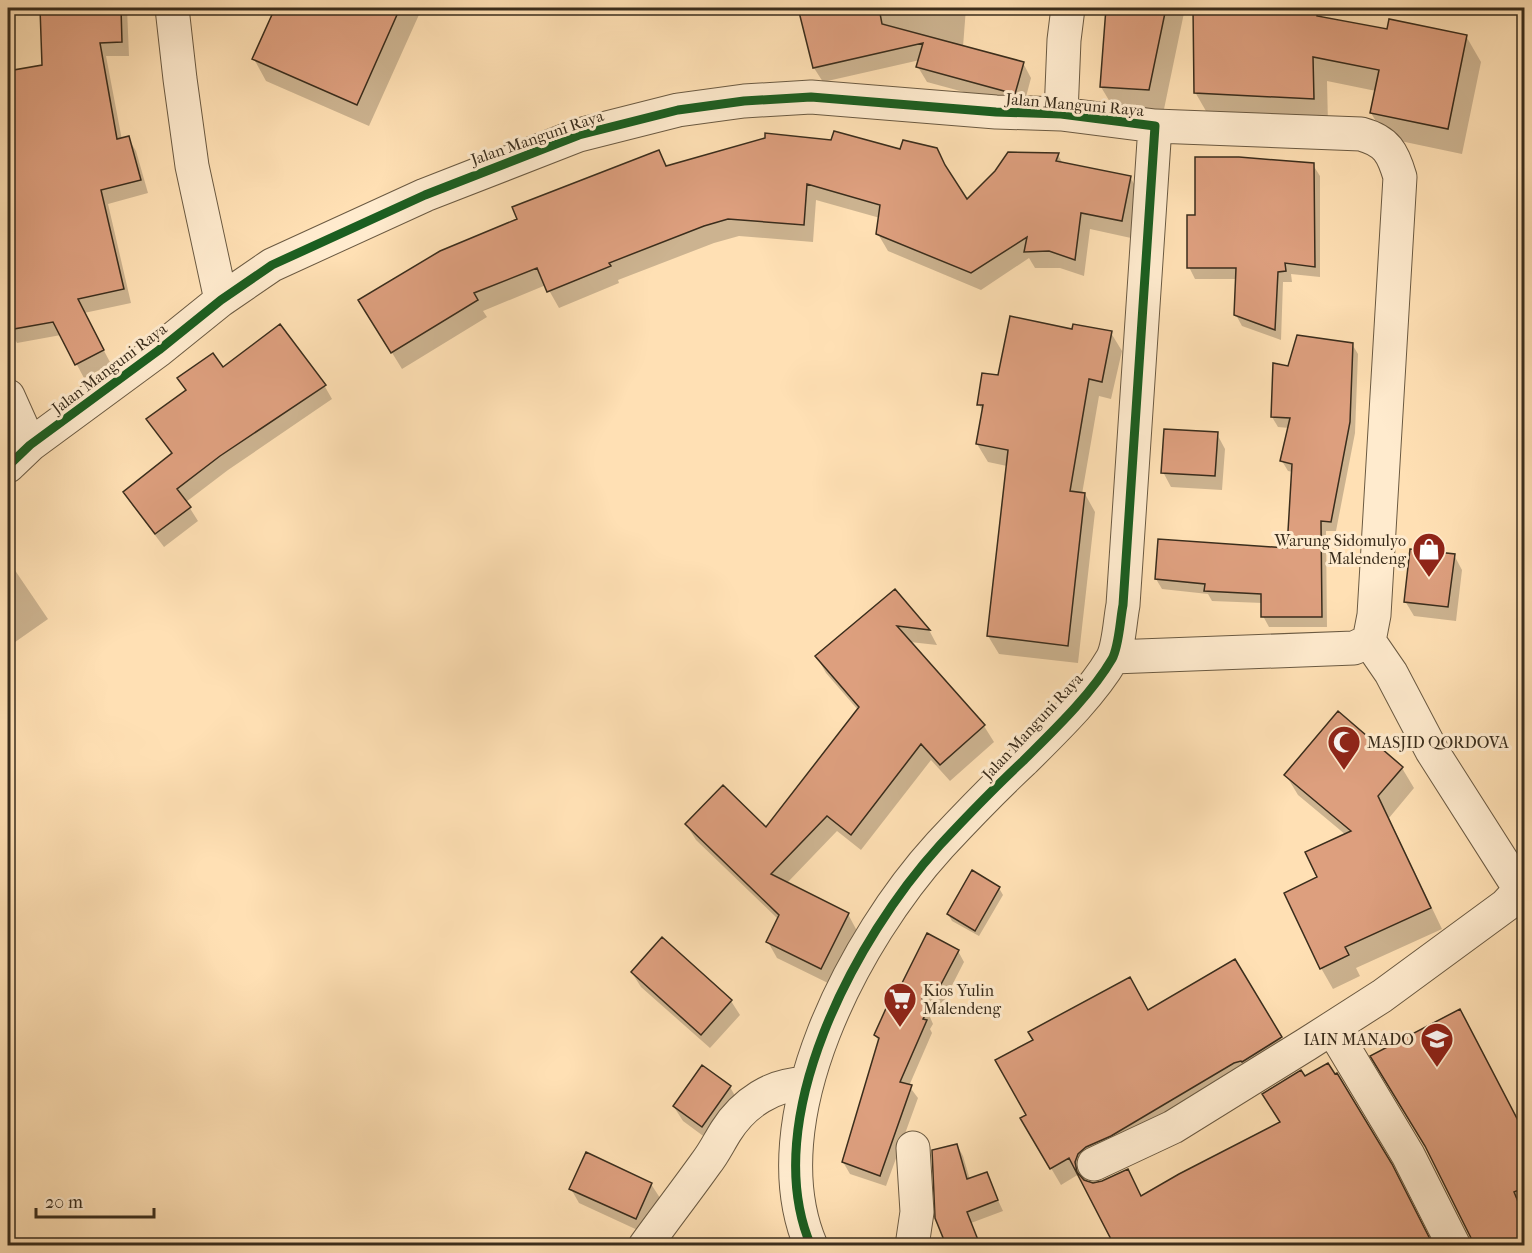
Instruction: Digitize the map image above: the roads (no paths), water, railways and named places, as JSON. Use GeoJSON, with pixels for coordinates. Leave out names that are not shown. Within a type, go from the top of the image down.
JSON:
{"type":"FeatureCollection","features":[{"type":"Feature","properties":{"kind":"street"},"geometry":{"type":"LineString","coordinates":[[172,8],[192,166],[221,300]]}},
{"type":"Feature","properties":{"kind":"street"},"geometry":{"type":"LineString","coordinates":[[1061,114],[1064,40],[1068,8]]}},
{"type":"Feature","properties":{"kind":"street","name":"Jalan Manguni Raya"},"geometry":{"type":"LineString","coordinates":[[19,456],[159,351],[221,300],[272,265],[425,195],[579,135],[678,110],[744,100],[811,97],[985,111],[1061,114],[1155,126],[1123,605],[1113,657],[1083,698],[1049,735],[938,847],[881,921],[852,972],[824,1032],[806,1084],[801,1108],[797,1179],[800,1204],[811,1245]]}},
{"type":"Feature","properties":{"kind":"street"},"geometry":{"type":"LineString","coordinates":[[1094,1164],[1173,1127],[1382,996],[1506,905],[1519,891],[1432,751],[1391,673],[1369,641],[1374,615],[1399,201],[1400,177],[1390,151],[1381,141],[1362,134],[1155,126]]}},
{"type":"Feature","properties":{"kind":"street"},"geometry":{"type":"LineString","coordinates":[[8,396],[19,456]]}},
{"type":"Feature","properties":{"kind":"street"},"geometry":{"type":"LineString","coordinates":[[1113,657],[1354,648],[1369,641]]}},
{"type":"Feature","properties":{"kind":"street"},"geometry":{"type":"LineString","coordinates":[[1332,1028],[1408,1155],[1454,1245]]}},
{"type":"Feature","properties":{"kind":"street"},"geometry":{"type":"LineString","coordinates":[[645,1245],[712,1155],[738,1115],[753,1101],[778,1088],[792,1084],[806,1084]]}},
{"type":"Feature","properties":{"kind":"street"},"geometry":{"type":"LineString","coordinates":[[912,1245],[917,1212],[913,1148]]}},
{"type":"Feature","properties":{"kind":"place","name":"Warung Sidomulyo Malendeng"},"geometry":{"type":"Point","coordinates":[1429,578]}},
{"type":"Feature","properties":{"kind":"place","name":"MASJID QORDOVA"},"geometry":{"type":"Point","coordinates":[1344,771]}},
{"type":"Feature","properties":{"kind":"place","name":"Kios Yulin Malendeng"},"geometry":{"type":"Point","coordinates":[900,1028]}},
{"type":"Feature","properties":{"kind":"place","name":"IAIN MANADO"},"geometry":{"type":"Point","coordinates":[1437,1068]}}]}
